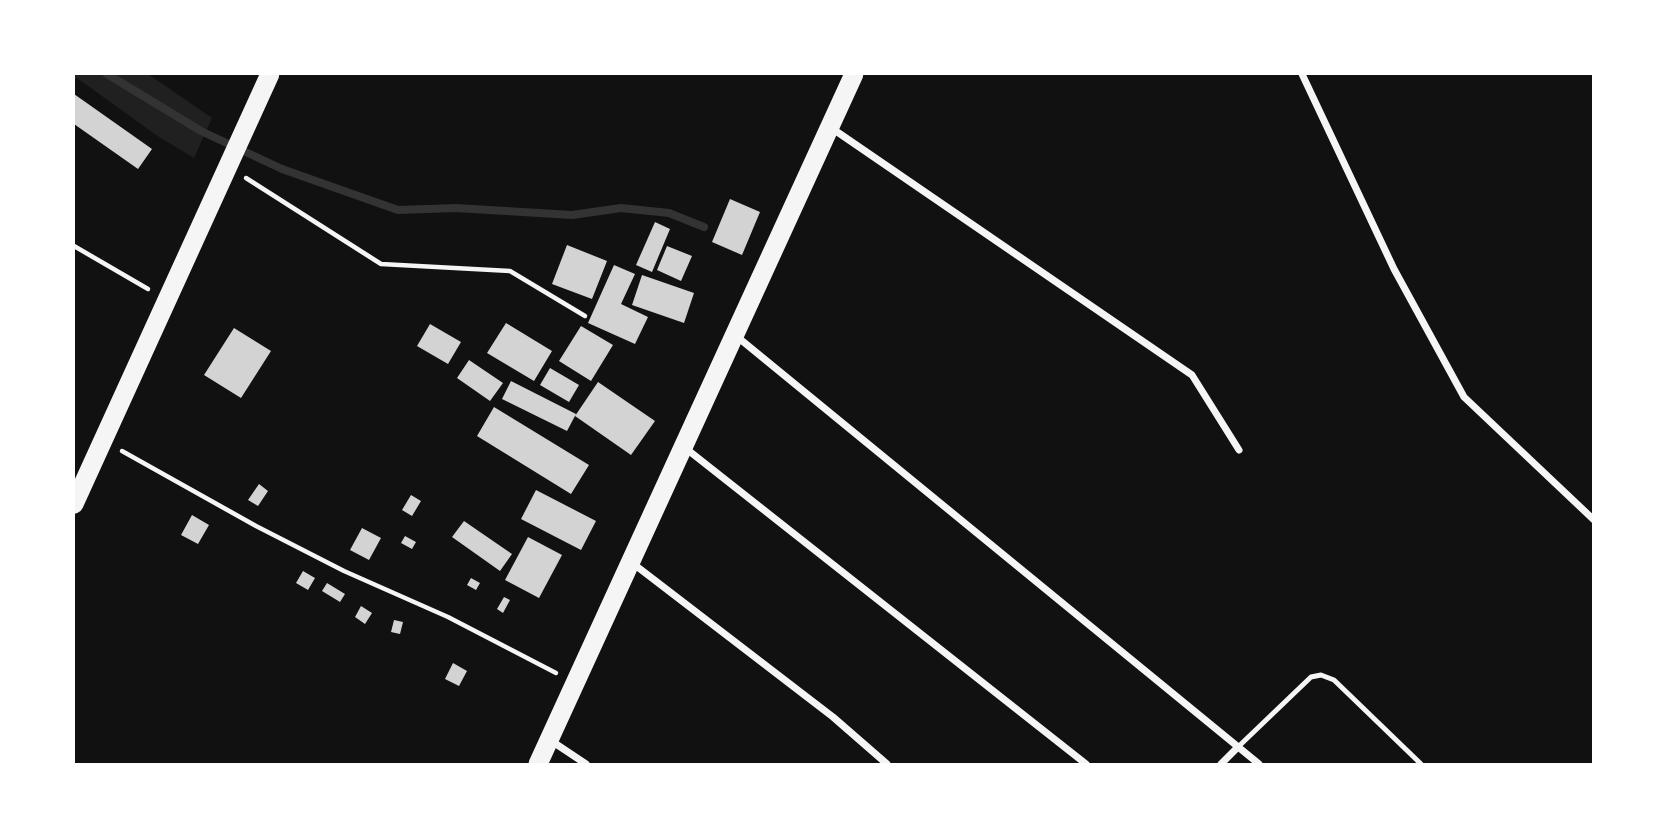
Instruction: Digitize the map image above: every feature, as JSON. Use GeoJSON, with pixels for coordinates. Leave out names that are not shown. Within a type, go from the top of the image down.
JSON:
{"type":"FeatureCollection","features":[{"type":"Feature","properties":{"kind":"highway"},"geometry":{"type":"LineString","coordinates":[[74,504],[270,74]]}},
{"type":"Feature","properties":{"kind":"highway"},"geometry":{"type":"LineString","coordinates":[[538,765],[854,74]]}},
{"type":"Feature","properties":{"kind":"street"},"geometry":{"type":"LineString","coordinates":[[1302,74],[1394,269],[1464,397],[1594,520]]}},
{"type":"Feature","properties":{"kind":"street"},"geometry":{"type":"LineString","coordinates":[[829,127],[1192,375],[1239,450]]}},
{"type":"Feature","properties":{"kind":"street"},"geometry":{"type":"LineString","coordinates":[[734,334],[1259,765]]}},
{"type":"Feature","properties":{"kind":"street"},"geometry":{"type":"LineString","coordinates":[[684,446],[1086,765]]}},
{"type":"Feature","properties":{"kind":"street"},"geometry":{"type":"LineString","coordinates":[[631,562],[833,717],[887,765]]}},
{"type":"Feature","properties":{"kind":"street"},"geometry":{"type":"LineString","coordinates":[[550,739],[586,765]]}},
{"type":"Feature","properties":{"kind":"street"},"geometry":{"type":"LineString","coordinates":[[1221,765],[1238,747]]}},
{"type":"Feature","properties":{"kind":"lane"},"geometry":{"type":"LineString","coordinates":[[1238,747],[1311,677],[1321,675],[1334,680],[1421,765]]}},
{"type":"Feature","properties":{"kind":"path"},"geometry":{"type":"LineString","coordinates":[[228,166],[381,264],[510,271],[585,316]]}},
{"type":"Feature","properties":{"kind":"path"},"geometry":{"type":"LineString","coordinates":[[74,246],[143,288],[169,295]]}},
{"type":"Feature","properties":{"kind":"path"},"geometry":{"type":"LineString","coordinates":[[103,440],[256,526],[344,571],[448,617],[575,683]]}},
{"type":"Feature","properties":{"kind":"shaded area"},"geometry":{"type":"Polygon","coordinates":[[[74,74],[148,74],[212,118],[194,158],[156,135],[77,78],[74,80],[74,74]]]}},
{"type":"Feature","properties":{"kind":"building"},"geometry":{"type":"Polygon","coordinates":[[[74,94],[152,149],[138,169],[74,124],[74,94]]]}},
{"type":"Feature","properties":{"kind":"building"},"geometry":{"type":"Polygon","coordinates":[[[730,199],[760,212],[742,255],[712,242],[730,199]]]}},
{"type":"Feature","properties":{"kind":"building"},"geometry":{"type":"Polygon","coordinates":[[[655,222],[670,229],[652,272],[636,265],[655,222]]]}},
{"type":"Feature","properties":{"kind":"building"},"geometry":{"type":"Polygon","coordinates":[[[567,245],[607,261],[592,299],[552,284],[567,245]]]}},
{"type":"Feature","properties":{"kind":"building"},"geometry":{"type":"Polygon","coordinates":[[[667,246],[692,256],[681,281],[657,270],[667,246]]]}},
{"type":"Feature","properties":{"kind":"building"},"geometry":{"type":"Polygon","coordinates":[[[614,265],[635,274],[621,304],[648,317],[635,344],[588,323],[614,265]]]}},
{"type":"Feature","properties":{"kind":"building"},"geometry":{"type":"Polygon","coordinates":[[[642,275],[694,293],[684,323],[632,305],[642,275]]]}},
{"type":"Feature","properties":{"kind":"building"},"geometry":{"type":"Polygon","coordinates":[[[506,323],[552,351],[534,381],[487,353],[506,323]]]}},
{"type":"Feature","properties":{"kind":"building"},"geometry":{"type":"Polygon","coordinates":[[[430,324],[461,342],[448,364],[417,346],[430,324]]]}},
{"type":"Feature","properties":{"kind":"building"},"geometry":{"type":"Polygon","coordinates":[[[581,326],[613,345],[591,381],[559,361],[581,326]]]}},
{"type":"Feature","properties":{"kind":"building"},"geometry":{"type":"Polygon","coordinates":[[[234,328],[271,351],[241,398],[204,375],[234,328]]]}},
{"type":"Feature","properties":{"kind":"building"},"geometry":{"type":"Polygon","coordinates":[[[469,360],[503,383],[490,401],[457,378],[469,360]]]}},
{"type":"Feature","properties":{"kind":"building"},"geometry":{"type":"Polygon","coordinates":[[[550,368],[579,385],[569,402],[540,385],[550,368]]]}},
{"type":"Feature","properties":{"kind":"building"},"geometry":{"type":"Polygon","coordinates":[[[511,381],[576,414],[567,431],[502,399],[511,381]]]}},
{"type":"Feature","properties":{"kind":"building"},"geometry":{"type":"Polygon","coordinates":[[[598,382],[655,421],[631,455],[575,416],[598,382]]]}},
{"type":"Feature","properties":{"kind":"building"},"geometry":{"type":"Polygon","coordinates":[[[494,407],[589,465],[571,494],[477,436],[494,407]]]}},
{"type":"Feature","properties":{"kind":"building"},"geometry":{"type":"Polygon","coordinates":[[[259,484],[268,491],[258,506],[248,500],[259,484]]]}},
{"type":"Feature","properties":{"kind":"building"},"geometry":{"type":"Polygon","coordinates":[[[536,490],[596,521],[581,550],[521,519],[536,490]]]}},
{"type":"Feature","properties":{"kind":"building"},"geometry":{"type":"Polygon","coordinates":[[[411,495],[421,501],[412,516],[402,510],[411,495]]]}},
{"type":"Feature","properties":{"kind":"building"},"geometry":{"type":"Polygon","coordinates":[[[192,515],[209,525],[198,544],[181,535],[192,515]]]}},
{"type":"Feature","properties":{"kind":"building"},"geometry":{"type":"Polygon","coordinates":[[[464,521],[512,554],[500,571],[452,537],[464,521]]]}},
{"type":"Feature","properties":{"kind":"building"},"geometry":{"type":"Polygon","coordinates":[[[362,528],[381,538],[369,560],[350,550],[362,528]]]}},
{"type":"Feature","properties":{"kind":"building"},"geometry":{"type":"Polygon","coordinates":[[[405,536],[416,542],[412,549],[401,543],[405,536]]]}},
{"type":"Feature","properties":{"kind":"building"},"geometry":{"type":"Polygon","coordinates":[[[528,537],[562,555],[539,598],[505,580],[528,537]]]}},
{"type":"Feature","properties":{"kind":"building"},"geometry":{"type":"Polygon","coordinates":[[[303,571],[315,578],[308,590],[296,583],[303,571]]]}},
{"type":"Feature","properties":{"kind":"building"},"geometry":{"type":"Polygon","coordinates":[[[471,578],[480,583],[476,590],[467,585],[471,578]]]}},
{"type":"Feature","properties":{"kind":"building"},"geometry":{"type":"Polygon","coordinates":[[[327,583],[345,594],[340,602],[322,591],[327,583]]]}},
{"type":"Feature","properties":{"kind":"building"},"geometry":{"type":"Polygon","coordinates":[[[504,597],[510,600],[503,613],[497,609],[504,597]]]}},
{"type":"Feature","properties":{"kind":"building"},"geometry":{"type":"Polygon","coordinates":[[[361,606],[372,613],[365,624],[355,617],[361,606]]]}},
{"type":"Feature","properties":{"kind":"building"},"geometry":{"type":"Polygon","coordinates":[[[394,620],[403,622],[400,634],[391,632],[394,620]]]}},
{"type":"Feature","properties":{"kind":"building"},"geometry":{"type":"Polygon","coordinates":[[[453,663],[467,671],[459,686],[445,679],[453,663]]]}},
{"type":"Feature","properties":{"kind":"waterway"},"geometry":{"type":"LineString","coordinates":[[107,74],[201,131],[282,169],[398,210],[456,208],[572,215],[621,208],[669,213],[704,227]]}}]}
